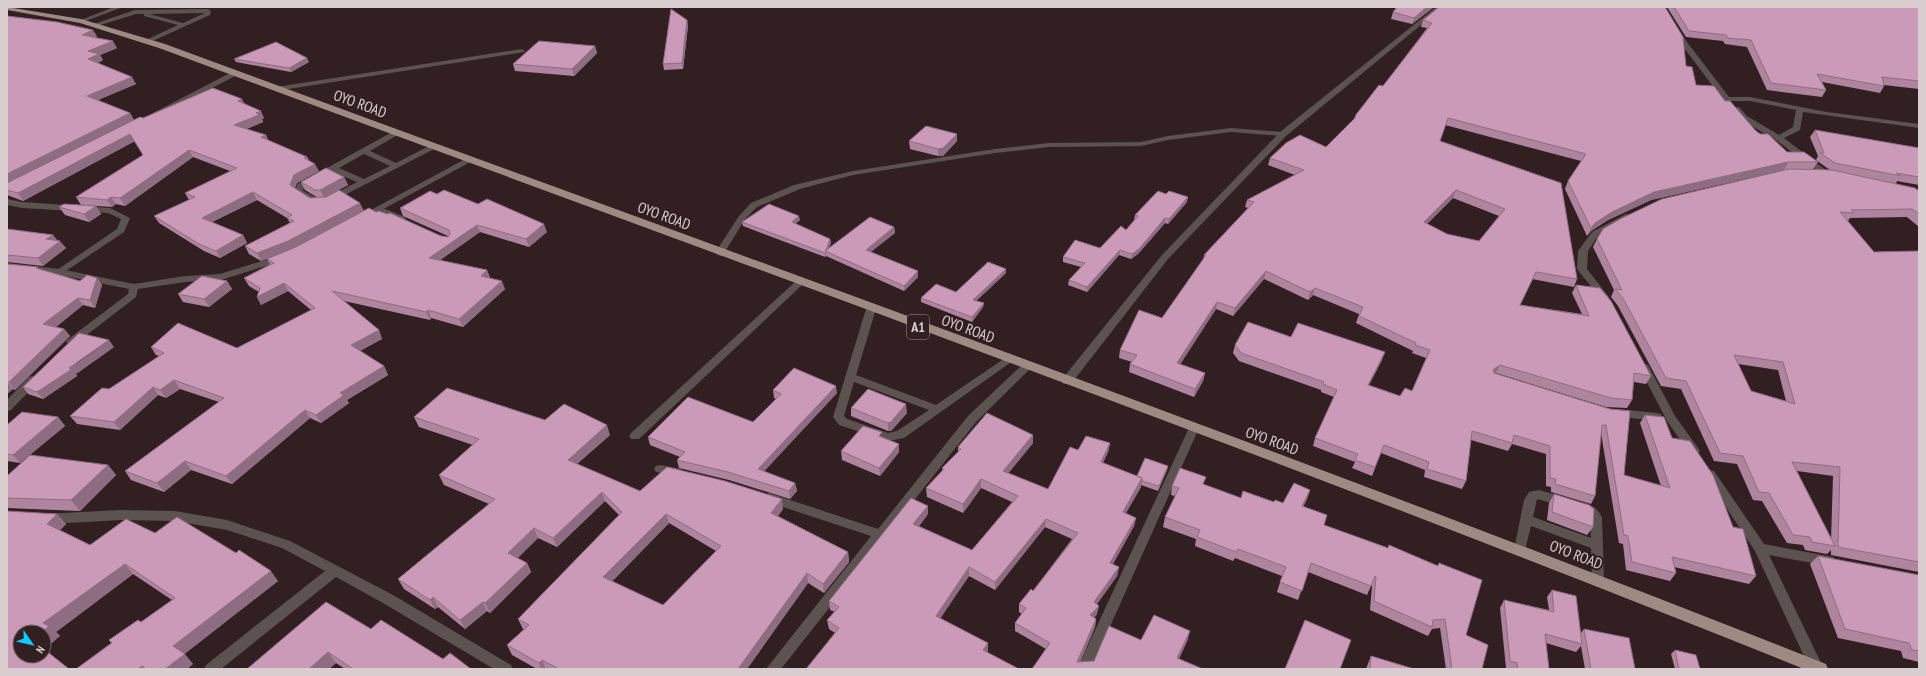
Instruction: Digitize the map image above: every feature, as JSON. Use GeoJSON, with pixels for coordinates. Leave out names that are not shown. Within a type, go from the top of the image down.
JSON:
{"type":"FeatureCollection","features":[{"type":"Feature","properties":{"kind":"highway","name":"OYO ROAD"},"geometry":{"type":"LineString","coordinates":[[7,8],[81,21],[148,41],[1520,550],[1819,668]]}},
{"type":"Feature","properties":{"kind":"street"},"geometry":{"type":"LineString","coordinates":[[81,21],[120,7]]}},
{"type":"Feature","properties":{"kind":"street"},"geometry":{"type":"LineString","coordinates":[[1067,381],[1164,258],[1284,134],[1440,7]]}},
{"type":"Feature","properties":{"kind":"street"},"geometry":{"type":"LineString","coordinates":[[1662,7],[1670,22],[1714,84],[1744,118],[1779,138],[1830,174],[1812,174]]}},
{"type":"Feature","properties":{"kind":"street"},"geometry":{"type":"LineString","coordinates":[[94,25],[134,12],[208,11],[208,14],[148,41]]}},
{"type":"Feature","properties":{"kind":"street"},"geometry":{"type":"LineString","coordinates":[[134,12],[185,24]]}},
{"type":"Feature","properties":{"kind":"street"},"geometry":{"type":"LineString","coordinates":[[276,89],[522,52]]}},
{"type":"Feature","properties":{"kind":"street"},"geometry":{"type":"LineString","coordinates":[[150,117],[235,74]]}},
{"type":"Feature","properties":{"kind":"street"},"geometry":{"type":"LineString","coordinates":[[1726,99],[1750,99],[1800,109],[1919,126]]}},
{"type":"Feature","properties":{"kind":"street"},"geometry":{"type":"LineString","coordinates":[[1779,138],[1797,128],[1800,109]]}},
{"type":"Feature","properties":{"kind":"street"},"geometry":{"type":"LineString","coordinates":[[720,253],[742,218],[754,205],[797,186],[853,173],[995,151],[1049,145],[1140,144],[1168,138],[1231,130],[1284,134]]}},
{"type":"Feature","properties":{"kind":"street"},"geometry":{"type":"LineString","coordinates":[[397,133],[301,186],[298,191],[320,202],[434,147]]}},
{"type":"Feature","properties":{"kind":"street"},"geometry":{"type":"LineString","coordinates":[[364,151],[397,166]]}},
{"type":"Feature","properties":{"kind":"street"},"geometry":{"type":"LineString","coordinates":[[351,223],[470,160]]}},
{"type":"Feature","properties":{"kind":"street"},"geometry":{"type":"LineString","coordinates":[[333,169],[364,182]]}},
{"type":"Feature","properties":{"kind":"street"},"geometry":{"type":"LineString","coordinates":[[7,202],[22,205],[110,210],[126,218],[121,230],[60,272]]}},
{"type":"Feature","properties":{"kind":"street"},"geometry":{"type":"LineString","coordinates":[[378,208],[413,224]]}},
{"type":"Feature","properties":{"kind":"street"},"geometry":{"type":"LineString","coordinates":[[1612,307],[1582,269],[1583,251],[1595,234],[1612,223],[1633,213]]}},
{"type":"Feature","properties":{"kind":"street"},"geometry":{"type":"LineString","coordinates":[[7,266],[60,272],[134,287],[185,279],[221,278],[290,254]]}},
{"type":"Feature","properties":{"kind":"street"},"geometry":{"type":"LineString","coordinates":[[634,436],[799,283]]}},
{"type":"Feature","properties":{"kind":"street"},"geometry":{"type":"LineString","coordinates":[[64,349],[133,295],[134,287]]}},
{"type":"Feature","properties":{"kind":"street"},"geometry":{"type":"LineString","coordinates":[[871,309],[838,417],[843,422],[888,437],[900,434],[1009,360]]}},
{"type":"Feature","properties":{"kind":"street"},"geometry":{"type":"LineString","coordinates":[[1638,356],[1671,418],[1760,548],[1819,668]]}},
{"type":"Feature","properties":{"kind":"street"},"geometry":{"type":"LineString","coordinates":[[772,669],[972,420],[1026,367]]}},
{"type":"Feature","properties":{"kind":"street"},"geometry":{"type":"LineString","coordinates":[[7,407],[42,371]]}},
{"type":"Feature","properties":{"kind":"street"},"geometry":{"type":"LineString","coordinates":[[850,377],[937,409]]}},
{"type":"Feature","properties":{"kind":"street"},"geometry":{"type":"LineString","coordinates":[[1606,412],[1671,418]]}},
{"type":"Feature","properties":{"kind":"street"},"geometry":{"type":"LineString","coordinates":[[1084,669],[1194,428]]}},
{"type":"Feature","properties":{"kind":"street"},"geometry":{"type":"LineString","coordinates":[[660,469],[691,476]]}},
{"type":"Feature","properties":{"kind":"street"},"geometry":{"type":"LineString","coordinates":[[1520,550],[1526,519],[1533,495],[1539,494],[1589,509],[1596,517],[1598,580]]}},
{"type":"Feature","properties":{"kind":"street"},"geometry":{"type":"LineString","coordinates":[[759,495],[879,534]]}},
{"type":"Feature","properties":{"kind":"street"},"geometry":{"type":"LineString","coordinates":[[37,516],[68,518],[121,515],[175,516],[227,525],[286,544],[388,599],[506,669]]}},
{"type":"Feature","properties":{"kind":"street"},"geometry":{"type":"LineString","coordinates":[[1526,519],[1597,544]]}},
{"type":"Feature","properties":{"kind":"street"},"geometry":{"type":"LineString","coordinates":[[1760,548],[1838,562]]}},
{"type":"Feature","properties":{"kind":"street"},"geometry":{"type":"LineString","coordinates":[[211,669],[335,571]]}},
{"type":"Feature","properties":{"kind":"building"},"geometry":{"type":"Polygon","coordinates":[[[1397,7],[1427,7],[1414,18],[1393,12],[1397,7]]]}},
{"type":"Feature","properties":{"kind":"building"},"geometry":{"type":"Polygon","coordinates":[[[1439,7],[1665,7],[1683,37],[1686,66],[1692,67],[1696,85],[1714,86],[1725,101],[1730,101],[1760,134],[1768,134],[1787,152],[1804,152],[1818,162],[1788,162],[1654,192],[1612,212],[1595,223],[1591,228],[1568,181],[1586,154],[1448,118],[1440,141],[1561,183],[1577,279],[1536,272],[1520,305],[1589,316],[1576,285],[1600,288],[1611,301],[1651,376],[1634,373],[1632,400],[1611,398],[1500,365],[1493,370],[1494,373],[1610,409],[1630,411],[1624,475],[1670,488],[1645,415],[1664,417],[1672,438],[1690,441],[1713,475],[1733,527],[1743,529],[1756,576],[1672,557],[1676,573],[1632,562],[1628,536],[1624,535],[1606,425],[1602,425],[1595,496],[1555,484],[1556,479],[1550,478],[1550,446],[1514,435],[1512,443],[1472,431],[1466,481],[1427,469],[1429,462],[1384,445],[1375,467],[1355,460],[1358,454],[1315,438],[1337,390],[1323,384],[1324,382],[1241,353],[1235,345],[1248,322],[1291,337],[1298,323],[1385,352],[1368,385],[1400,396],[1405,388],[1412,391],[1430,350],[1415,345],[1416,343],[1359,316],[1363,307],[1315,288],[1310,292],[1266,271],[1235,308],[1217,302],[1177,363],[1205,373],[1195,389],[1130,364],[1137,355],[1120,350],[1139,310],[1162,318],[1206,255],[1204,255],[1254,202],[1247,200],[1304,170],[1270,158],[1286,143],[1300,135],[1326,147],[1356,117],[1355,116],[1379,85],[1383,86],[1432,23],[1423,20],[1439,7]],[[1456,190],[1424,222],[1447,234],[1479,241],[1505,209],[1456,190]]]}},
{"type":"Feature","properties":{"kind":"building"},"geometry":{"type":"Polygon","coordinates":[[[1674,7],[1919,7],[1919,81],[1882,77],[1884,86],[1817,74],[1826,90],[1771,83],[1751,40],[1728,38],[1726,35],[1689,31],[1674,7]]]}},
{"type":"Feature","properties":{"kind":"building"},"geometry":{"type":"Polygon","coordinates":[[[671,9],[687,20],[682,63],[663,64],[671,9]]]}},
{"type":"Feature","properties":{"kind":"building"},"geometry":{"type":"Polygon","coordinates":[[[7,16],[57,22],[93,30],[82,35],[113,41],[88,51],[99,54],[88,59],[132,77],[87,96],[130,113],[7,174],[7,16]]]}},
{"type":"Feature","properties":{"kind":"building"},"geometry":{"type":"Polygon","coordinates":[[[539,41],[595,46],[572,69],[513,64],[539,41]]]}},
{"type":"Feature","properties":{"kind":"building"},"geometry":{"type":"Polygon","coordinates":[[[276,42],[307,58],[289,68],[234,59],[276,42]]]}},
{"type":"Feature","properties":{"kind":"building"},"geometry":{"type":"Polygon","coordinates":[[[213,88],[242,99],[238,101],[261,111],[256,113],[259,115],[234,125],[266,135],[261,137],[307,157],[304,158],[315,164],[294,175],[290,185],[310,198],[326,197],[339,190],[360,203],[288,241],[257,253],[245,246],[294,221],[287,218],[292,215],[253,192],[202,218],[243,235],[216,251],[199,244],[154,216],[195,197],[185,193],[237,168],[189,150],[120,198],[111,197],[107,200],[76,197],[143,155],[130,134],[18,193],[7,190],[7,183],[140,117],[143,118],[213,88]]]}},
{"type":"Feature","properties":{"kind":"building"},"geometry":{"type":"Polygon","coordinates":[[[926,126],[957,134],[943,148],[938,149],[909,141],[926,126]]]}},
{"type":"Feature","properties":{"kind":"building"},"geometry":{"type":"Polygon","coordinates":[[[1815,130],[1919,148],[1919,177],[1896,173],[1901,176],[1835,163],[1820,153],[1824,153],[1815,130]]]}},
{"type":"Feature","properties":{"kind":"building"},"geometry":{"type":"Polygon","coordinates":[[[326,168],[344,177],[320,190],[315,190],[301,182],[326,168]]]}},
{"type":"Feature","properties":{"kind":"building"},"geometry":{"type":"Polygon","coordinates":[[[1789,169],[1832,170],[1915,188],[1919,191],[1919,214],[1912,209],[1851,210],[1854,213],[1840,212],[1874,252],[1919,251],[1919,562],[1838,547],[1840,467],[1792,462],[1835,546],[1812,542],[1810,537],[1793,535],[1769,493],[1759,492],[1743,456],[1720,453],[1686,381],[1666,378],[1623,298],[1615,289],[1622,290],[1597,239],[1603,229],[1620,219],[1662,199],[1789,169]],[[1734,355],[1751,391],[1795,404],[1783,362],[1734,355]]]}},
{"type":"Feature","properties":{"kind":"building"},"geometry":{"type":"Polygon","coordinates":[[[444,190],[478,204],[487,199],[544,224],[526,239],[477,225],[429,258],[487,270],[481,276],[502,281],[459,319],[428,310],[426,312],[332,291],[379,330],[351,345],[384,366],[340,393],[344,395],[316,415],[305,410],[226,476],[185,461],[157,483],[125,471],[224,398],[174,380],[160,390],[153,387],[114,422],[70,416],[102,388],[109,389],[164,353],[151,347],[178,323],[237,348],[315,308],[284,283],[257,297],[260,288],[244,278],[274,263],[267,259],[296,247],[369,208],[376,212],[379,211],[387,214],[390,213],[441,236],[448,237],[450,234],[449,230],[400,208],[430,191],[437,194],[444,190]]]}},
{"type":"Feature","properties":{"kind":"building"},"geometry":{"type":"Polygon","coordinates":[[[1158,191],[1166,194],[1169,191],[1188,197],[1169,219],[1165,218],[1139,249],[1132,254],[1120,250],[1087,287],[1069,280],[1085,263],[1063,257],[1075,240],[1100,248],[1121,226],[1126,230],[1138,216],[1135,215],[1158,191]]]}},
{"type":"Feature","properties":{"kind":"building"},"geometry":{"type":"Polygon","coordinates":[[[64,204],[96,206],[84,214],[59,207],[64,204]]]}},
{"type":"Feature","properties":{"kind":"building"},"geometry":{"type":"Polygon","coordinates":[[[769,204],[799,216],[792,222],[830,239],[825,253],[742,222],[769,204]]]}},
{"type":"Feature","properties":{"kind":"building"},"geometry":{"type":"Polygon","coordinates":[[[870,217],[894,227],[866,250],[918,271],[904,286],[825,251],[870,217]]]}},
{"type":"Feature","properties":{"kind":"building"},"geometry":{"type":"Polygon","coordinates":[[[7,229],[53,235],[46,239],[60,241],[38,258],[7,255],[7,229]]]}},
{"type":"Feature","properties":{"kind":"building"},"geometry":{"type":"Polygon","coordinates":[[[988,262],[1006,269],[973,300],[984,303],[972,317],[921,298],[936,284],[956,292],[988,262]]]}},
{"type":"Feature","properties":{"kind":"building"},"geometry":{"type":"Polygon","coordinates":[[[7,264],[38,267],[36,268],[80,281],[87,275],[97,278],[90,300],[78,298],[43,324],[64,329],[9,382],[7,381],[7,264]]]}},
{"type":"Feature","properties":{"kind":"building"},"geometry":{"type":"Polygon","coordinates":[[[202,276],[227,281],[204,299],[178,294],[202,276]]]}},
{"type":"Feature","properties":{"kind":"building"},"geometry":{"type":"Polygon","coordinates":[[[79,333],[109,340],[69,368],[72,369],[37,392],[23,387],[79,333]]]}},
{"type":"Feature","properties":{"kind":"building"},"geometry":{"type":"Polygon","coordinates":[[[794,368],[836,386],[758,469],[795,483],[789,491],[728,472],[677,460],[685,452],[648,437],[688,397],[753,422],[781,394],[773,390],[794,368]]]}},
{"type":"Feature","properties":{"kind":"building"},"geometry":{"type":"Polygon","coordinates":[[[447,388],[545,420],[564,404],[607,425],[568,460],[640,491],[667,467],[725,481],[782,499],[771,513],[848,552],[823,584],[807,573],[738,669],[559,669],[542,660],[539,663],[507,645],[529,625],[518,619],[622,512],[602,492],[553,538],[534,528],[508,553],[527,563],[485,603],[483,602],[460,620],[433,597],[430,600],[398,579],[495,499],[439,475],[479,439],[414,417],[447,388]],[[666,514],[603,577],[663,605],[721,546],[666,514]]]}},
{"type":"Feature","properties":{"kind":"building"},"geometry":{"type":"Polygon","coordinates":[[[868,389],[906,404],[891,422],[888,423],[851,408],[868,389]]]}},
{"type":"Feature","properties":{"kind":"building"},"geometry":{"type":"Polygon","coordinates":[[[22,412],[58,417],[13,455],[7,454],[7,425],[22,412]]]}},
{"type":"Feature","properties":{"kind":"building"},"geometry":{"type":"Polygon","coordinates":[[[987,413],[1033,435],[1003,471],[1048,489],[1070,447],[1078,450],[1086,436],[1110,443],[1101,462],[1142,478],[1123,512],[1136,518],[1110,563],[1119,567],[1094,602],[1099,606],[1090,615],[1096,619],[1077,662],[1094,661],[1109,626],[1141,640],[1154,615],[1190,631],[1177,658],[1203,669],[1032,669],[1050,643],[1015,623],[1026,608],[1019,604],[1031,589],[1033,591],[1078,533],[1046,519],[995,582],[969,567],[936,616],[988,643],[983,650],[1019,669],[806,669],[839,628],[827,620],[839,607],[829,601],[911,498],[928,506],[913,524],[972,550],[1018,496],[981,479],[963,504],[926,488],[944,469],[942,468],[961,449],[958,447],[987,413]]]}},
{"type":"Feature","properties":{"kind":"building"},"geometry":{"type":"Polygon","coordinates":[[[863,426],[882,432],[879,436],[899,444],[879,468],[841,451],[863,426]]]}},
{"type":"Feature","properties":{"kind":"building"},"geometry":{"type":"Polygon","coordinates":[[[30,455],[108,465],[71,500],[7,498],[7,476],[30,455]]]}},
{"type":"Feature","properties":{"kind":"building"},"geometry":{"type":"Polygon","coordinates":[[[1145,458],[1168,466],[1159,486],[1142,481],[1142,478],[1137,476],[1145,458]]]}},
{"type":"Feature","properties":{"kind":"building"},"geometry":{"type":"Polygon","coordinates":[[[1180,468],[1206,477],[1203,484],[1241,498],[1243,491],[1274,502],[1275,500],[1283,503],[1294,483],[1310,490],[1302,506],[1327,515],[1324,525],[1388,548],[1389,545],[1438,566],[1439,563],[1482,580],[1466,635],[1488,645],[1482,669],[1452,669],[1445,619],[1433,620],[1432,627],[1374,601],[1375,576],[1371,586],[1311,563],[1302,591],[1280,582],[1286,567],[1238,549],[1236,552],[1197,537],[1200,530],[1165,517],[1179,488],[1172,486],[1180,468]]]}},
{"type":"Feature","properties":{"kind":"building"},"geometry":{"type":"Polygon","coordinates":[[[1554,494],[1589,505],[1594,509],[1593,527],[1552,512],[1554,494]]]}},
{"type":"Feature","properties":{"kind":"building"},"geometry":{"type":"Polygon","coordinates":[[[7,511],[57,514],[47,524],[90,545],[126,519],[155,533],[177,517],[236,553],[239,550],[271,571],[173,646],[185,654],[165,669],[146,669],[142,666],[138,669],[76,669],[112,643],[109,640],[138,620],[141,622],[175,598],[125,564],[43,623],[45,624],[12,624],[12,664],[52,664],[52,655],[69,669],[7,669],[7,511]]]}},
{"type":"Feature","properties":{"kind":"building"},"geometry":{"type":"Polygon","coordinates":[[[1818,556],[1919,575],[1919,651],[1912,650],[1909,643],[1845,629],[1818,556]]]}},
{"type":"Feature","properties":{"kind":"building"},"geometry":{"type":"Polygon","coordinates":[[[1552,590],[1576,596],[1582,644],[1545,634],[1549,669],[1518,669],[1517,663],[1510,661],[1504,600],[1554,612],[1552,590]]]}},
{"type":"Feature","properties":{"kind":"building"},"geometry":{"type":"Polygon","coordinates":[[[326,602],[371,629],[381,620],[443,659],[450,653],[471,669],[353,669],[328,652],[309,669],[247,669],[326,602]]]}},
{"type":"Feature","properties":{"kind":"building"},"geometry":{"type":"Polygon","coordinates":[[[1305,620],[1351,640],[1340,669],[1285,669],[1305,620]]]}},
{"type":"Feature","properties":{"kind":"building"},"geometry":{"type":"Polygon","coordinates":[[[1584,629],[1629,638],[1635,669],[1591,669],[1584,629]]]}},
{"type":"Feature","properties":{"kind":"building"},"geometry":{"type":"Polygon","coordinates":[[[1675,650],[1696,655],[1700,669],[1679,669],[1675,650]]]}},
{"type":"Feature","properties":{"kind":"building"},"geometry":{"type":"Polygon","coordinates":[[[1371,656],[1414,669],[1370,669],[1371,656]]]}}]}
